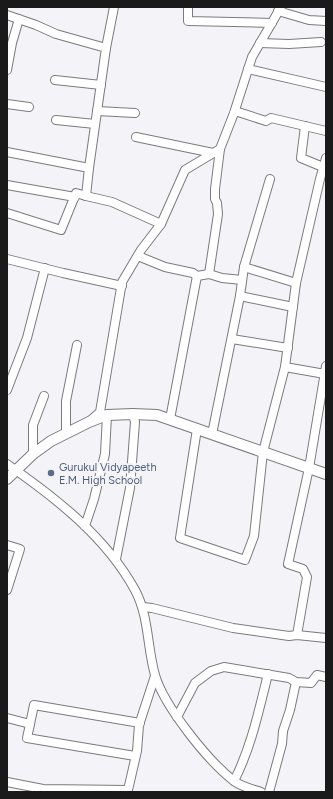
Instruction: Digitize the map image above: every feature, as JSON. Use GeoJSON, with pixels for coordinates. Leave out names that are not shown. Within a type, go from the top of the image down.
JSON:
{"type":"FeatureCollection","features":[{"type":"Feature","properties":{"kind":"main road"},"geometry":{"type":"LineString","coordinates":[[7,479],[33,454],[51,441],[66,433],[107,415],[133,414],[157,415],[170,419],[326,474]]}},
{"type":"Feature","properties":{"kind":"street"},"geometry":{"type":"LineString","coordinates":[[86,196],[106,48],[114,7]]}},
{"type":"Feature","properties":{"kind":"street"},"geometry":{"type":"LineString","coordinates":[[188,7],[188,21],[272,23]]}},
{"type":"Feature","properties":{"kind":"street"},"geometry":{"type":"LineString","coordinates":[[209,274],[218,214],[215,199],[216,151],[235,111],[252,57],[280,9],[309,20],[326,21]]}},
{"type":"Feature","properties":{"kind":"street"},"geometry":{"type":"LineString","coordinates":[[7,15],[56,34],[106,48]]}},
{"type":"Feature","properties":{"kind":"street"},"geometry":{"type":"LineString","coordinates":[[7,70],[12,43],[19,19]]}},
{"type":"Feature","properties":{"kind":"street"},"geometry":{"type":"LineString","coordinates":[[260,43],[289,44],[321,42]]}},
{"type":"Feature","properties":{"kind":"street"},"geometry":{"type":"LineString","coordinates":[[248,69],[326,86]]}},
{"type":"Feature","properties":{"kind":"street"},"geometry":{"type":"LineString","coordinates":[[55,80],[101,85]]}},
{"type":"Feature","properties":{"kind":"street"},"geometry":{"type":"LineString","coordinates":[[7,104],[29,107]]}},
{"type":"Feature","properties":{"kind":"street"},"geometry":{"type":"LineString","coordinates":[[97,111],[135,114]]}},
{"type":"Feature","properties":{"kind":"street"},"geometry":{"type":"LineString","coordinates":[[235,111],[266,121],[271,118],[326,131]]}},
{"type":"Feature","properties":{"kind":"street"},"geometry":{"type":"LineString","coordinates":[[56,120],[95,124]]}},
{"type":"Feature","properties":{"kind":"street"},"geometry":{"type":"LineString","coordinates":[[197,429],[180,538],[245,560],[254,536],[262,452],[285,367],[296,283],[325,163],[301,158],[305,126]]}},
{"type":"Feature","properties":{"kind":"street"},"geometry":{"type":"LineString","coordinates":[[136,137],[216,151]]}},
{"type":"Feature","properties":{"kind":"street"},"geometry":{"type":"LineString","coordinates":[[89,422],[100,412],[122,282],[138,256],[161,224],[185,170],[216,151]]}},
{"type":"Feature","properties":{"kind":"street"},"geometry":{"type":"LineString","coordinates":[[7,152],[89,168]]}},
{"type":"Feature","properties":{"kind":"street"},"geometry":{"type":"LineString","coordinates":[[212,434],[232,338],[244,267],[270,179]]}},
{"type":"Feature","properties":{"kind":"street"},"geometry":{"type":"LineString","coordinates":[[7,185],[75,197]]}},
{"type":"Feature","properties":{"kind":"street"},"geometry":{"type":"LineString","coordinates":[[7,213],[61,230],[76,193],[112,202],[161,224]]}},
{"type":"Feature","properties":{"kind":"street"},"geometry":{"type":"LineString","coordinates":[[138,256],[164,267],[193,273],[197,276],[209,274],[222,278],[242,280]]}},
{"type":"Feature","properties":{"kind":"street"},"geometry":{"type":"LineString","coordinates":[[7,259],[122,286]]}},
{"type":"Feature","properties":{"kind":"street"},"geometry":{"type":"LineString","coordinates":[[244,267],[296,283]]}},
{"type":"Feature","properties":{"kind":"street"},"geometry":{"type":"LineString","coordinates":[[7,390],[27,338],[45,268]]}},
{"type":"Feature","properties":{"kind":"street"},"geometry":{"type":"LineString","coordinates":[[170,419],[197,276]]}},
{"type":"Feature","properties":{"kind":"street"},"geometry":{"type":"LineString","coordinates":[[240,296],[293,307]]}},
{"type":"Feature","properties":{"kind":"street"},"geometry":{"type":"LineString","coordinates":[[232,338],[288,348]]}},
{"type":"Feature","properties":{"kind":"street"},"geometry":{"type":"LineString","coordinates":[[66,433],[66,401],[77,345]]}},
{"type":"Feature","properties":{"kind":"street"},"geometry":{"type":"LineString","coordinates":[[285,367],[325,370],[309,468],[288,564],[303,569],[307,577],[297,635]]}},
{"type":"Feature","properties":{"kind":"street"},"geometry":{"type":"LineString","coordinates":[[33,454],[33,425],[44,396]]}},
{"type":"Feature","properties":{"kind":"street"},"geometry":{"type":"LineString","coordinates":[[116,560],[130,488],[135,422],[133,414]]}},
{"type":"Feature","properties":{"kind":"street"},"geometry":{"type":"LineString","coordinates":[[85,526],[94,499],[105,454],[107,415]]}},
{"type":"Feature","properties":{"kind":"street"},"geometry":{"type":"LineString","coordinates":[[7,464],[56,501],[85,526],[116,560],[136,591],[142,607],[155,676],[168,703],[177,717],[216,764],[234,781],[249,790],[261,792]]}},
{"type":"Feature","properties":{"kind":"street"},"geometry":{"type":"LineString","coordinates":[[7,545],[20,549],[7,590]]}},
{"type":"Feature","properties":{"kind":"street"},"geometry":{"type":"LineString","coordinates":[[142,607],[152,608],[233,628],[289,636],[297,635],[326,638]]}},
{"type":"Feature","properties":{"kind":"street"},"geometry":{"type":"LineString","coordinates":[[177,717],[195,683],[211,671],[224,667],[289,678],[296,682],[311,683],[317,675],[326,677]]}},
{"type":"Feature","properties":{"kind":"street"},"geometry":{"type":"LineString","coordinates":[[234,781],[240,769],[255,725],[268,674]]}},
{"type":"Feature","properties":{"kind":"street"},"geometry":{"type":"LineString","coordinates":[[7,782],[43,790],[128,790],[134,769],[140,722],[155,676]]}},
{"type":"Feature","properties":{"kind":"street"},"geometry":{"type":"LineString","coordinates":[[269,792],[296,682]]}},
{"type":"Feature","properties":{"kind":"street"},"geometry":{"type":"LineString","coordinates":[[135,756],[28,738],[30,724],[34,705],[140,722]]}},
{"type":"Feature","properties":{"kind":"street"},"geometry":{"type":"LineString","coordinates":[[7,718],[30,724]]}},
{"type":"Feature","properties":{"kind":"place","name":"Gurukul Vidyapeeth E.M. High School"},"geometry":{"type":"Point","coordinates":[51,473]}}]}
